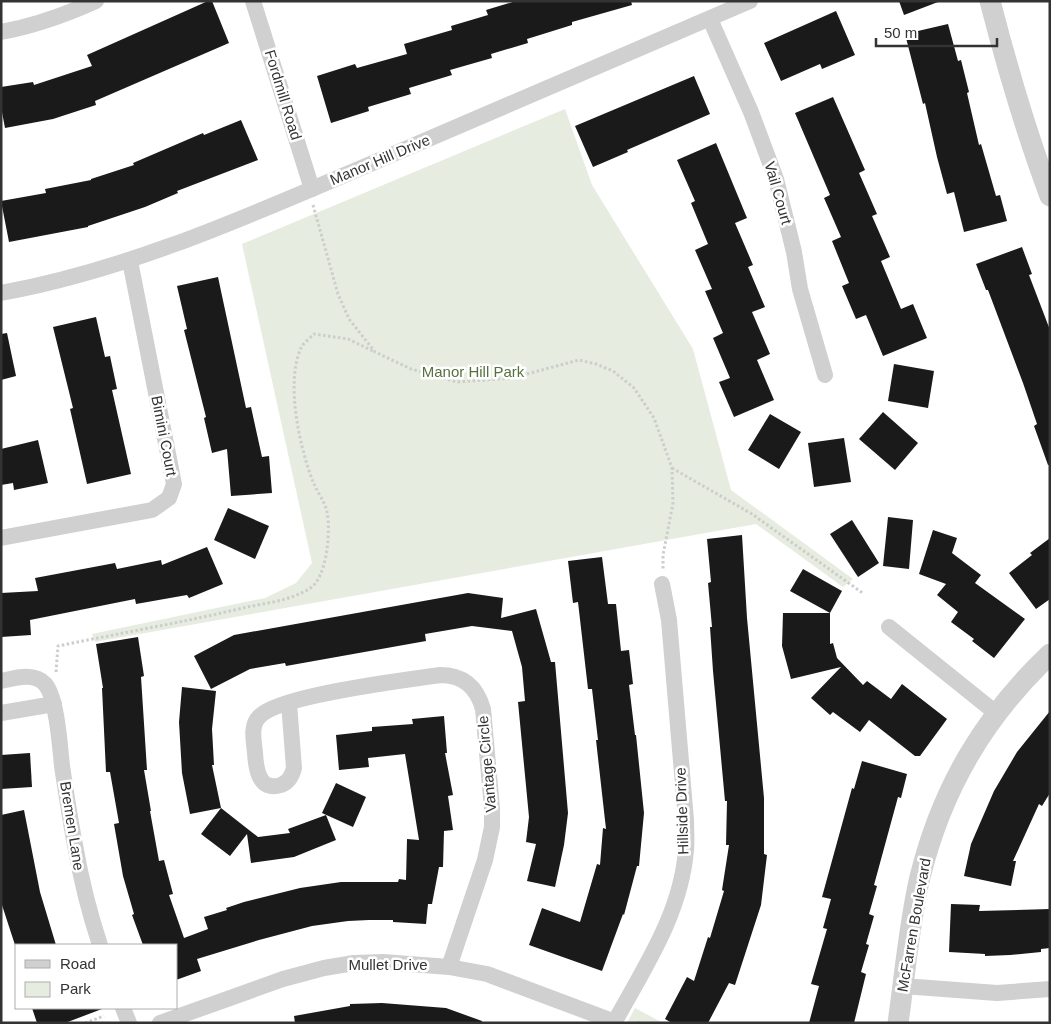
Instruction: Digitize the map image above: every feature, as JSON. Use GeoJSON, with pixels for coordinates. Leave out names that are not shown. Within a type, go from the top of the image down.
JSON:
{"type":"FeatureCollection","features":[{"type":"Feature","properties":{"kind":"street"},"geometry":{"type":"LineString","coordinates":[[1,32],[24,28],[96,1]]}},
{"type":"Feature","properties":{"kind":"street","name":"Fordmill Road"},"geometry":{"type":"LineString","coordinates":[[253,1],[312,189]]}},
{"type":"Feature","properties":{"kind":"street","name":"Manor Hill Drive"},"geometry":{"type":"LineString","coordinates":[[1,293],[44,284],[130,261],[312,189],[750,1]]}},
{"type":"Feature","properties":{"kind":"street"},"geometry":{"type":"LineString","coordinates":[[990,1],[1018,105],[1050,196]]}},
{"type":"Feature","properties":{"kind":"street","name":"Vail Court"},"geometry":{"type":"LineString","coordinates":[[710,19],[751,112],[776,179],[794,252],[800,289],[825,375]]}},
{"type":"Feature","properties":{"kind":"street","name":"Bimini Court"},"geometry":{"type":"LineString","coordinates":[[1,538],[152,510],[169,498],[174,484],[130,261]]}},
{"type":"Feature","properties":{"kind":"street","name":"Hillside Drive"},"geometry":{"type":"LineString","coordinates":[[614,1022],[654,952],[667,923],[681,880],[686,850],[686,820],[669,620],[662,584]]}},
{"type":"Feature","properties":{"kind":"street"},"geometry":{"type":"LineString","coordinates":[[889,627],[996,713]]}},
{"type":"Feature","properties":{"kind":"street","name":"McFarren Boulevard"},"geometry":{"type":"LineString","coordinates":[[898,1023],[920,878],[942,811],[960,771],[996,713],[1028,675],[1050,654]]}},
{"type":"Feature","properties":{"kind":"street","name":"Vantage Circle"},"geometry":{"type":"LineString","coordinates":[[289,703],[294,768],[292,777],[285,783],[270,786],[262,781],[256,772],[254,727],[257,718],[263,712],[289,703],[322,694],[440,675],[460,678],[471,685],[479,697],[483,709],[492,827],[485,860],[449,967]]}},
{"type":"Feature","properties":{"kind":"street","name":"Bremen Lane"},"geometry":{"type":"LineString","coordinates":[[1,681],[25,677],[40,680],[48,688],[54,704],[79,869],[100,944]]}},
{"type":"Feature","properties":{"kind":"street"},"geometry":{"type":"LineString","coordinates":[[1,713],[54,704]]}},
{"type":"Feature","properties":{"kind":"street","name":"Mullet Drive"},"geometry":{"type":"LineString","coordinates":[[160,1023],[283,979],[324,968],[354,963],[383,962],[449,967],[487,974],[614,1022]]}},
{"type":"Feature","properties":{"kind":"street"},"geometry":{"type":"LineString","coordinates":[[903,986],[997,993],[1050,989]]}},
{"type":"Feature","properties":{"kind":"street"},"geometry":{"type":"LineString","coordinates":[[123,1009],[129,1023]]}},
{"type":"Feature","properties":{"kind":"path"},"geometry":{"type":"LineString","coordinates":[[312,189],[314,211],[338,294],[349,318],[375,352]]}},
{"type":"Feature","properties":{"kind":"path"},"geometry":{"type":"LineString","coordinates":[[56,675],[58,646],[232,611],[296,596],[311,588],[321,577],[329,537],[327,510],[314,485],[303,452],[293,397],[301,346],[314,334],[348,339],[411,369],[457,382],[512,378],[579,360],[613,371],[634,388],[654,418],[672,468],[673,503],[663,555],[662,584]]}},
{"type":"Feature","properties":{"kind":"path"},"geometry":{"type":"LineString","coordinates":[[672,468],[752,514],[864,594]]}},
{"type":"Feature","properties":{"kind":"path"},"geometry":{"type":"LineString","coordinates":[[85,1023],[104,1016]]}},
{"type":"Feature","properties":{"kind":"green space","name":"Manor Hill Park"},"geometry":{"type":"Polygon","coordinates":[[[565,109],[592,185],[693,349],[731,490],[853,579],[843,587],[756,524],[95,642],[92,634],[265,598],[296,583],[312,563],[242,244],[565,109]]]}},
{"type":"Feature","properties":{"kind":"green space"},"geometry":{"type":"Polygon","coordinates":[[[635,1008],[663,1023],[627,1023],[635,1008]]]}},
{"type":"Feature","properties":{"kind":"building"},"geometry":{"type":"Polygon","coordinates":[[[208,1],[212,1],[229,43],[95,101],[96,105],[53,119],[5,128],[1,107],[1,87],[33,82],[34,85],[92,66],[87,55],[208,1]]]}},
{"type":"Feature","properties":{"kind":"building"},"geometry":{"type":"Polygon","coordinates":[[[516,1],[631,1],[632,5],[572,22],[572,25],[527,39],[528,43],[491,54],[492,58],[450,70],[452,75],[409,88],[411,94],[368,107],[369,111],[331,123],[317,76],[355,64],[357,68],[407,54],[404,44],[452,30],[451,26],[488,15],[486,10],[516,1]]]}},
{"type":"Feature","properties":{"kind":"building"},"geometry":{"type":"Polygon","coordinates":[[[899,1],[938,1],[938,2],[904,15],[899,1]]]}},
{"type":"Feature","properties":{"kind":"building"},"geometry":{"type":"Polygon","coordinates":[[[836,11],[855,55],[822,69],[820,64],[781,81],[764,43],[836,11]]]}},
{"type":"Feature","properties":{"kind":"building"},"geometry":{"type":"Polygon","coordinates":[[[948,24],[958,61],[961,60],[979,145],[981,144],[996,196],[1000,195],[1007,221],[964,232],[954,192],[947,194],[925,103],[923,104],[905,34],[948,24]]]}},
{"type":"Feature","properties":{"kind":"building"},"geometry":{"type":"Polygon","coordinates":[[[694,76],[710,114],[593,167],[575,126],[694,76]]]}},
{"type":"Feature","properties":{"kind":"building"},"geometry":{"type":"Polygon","coordinates":[[[833,97],[865,170],[859,173],[877,214],[872,216],[890,257],[881,261],[901,309],[913,304],[927,338],[883,356],[866,315],[856,319],[842,286],[849,283],[832,241],[841,237],[824,198],[830,195],[795,113],[833,97]]]}},
{"type":"Feature","properties":{"kind":"building"},"geometry":{"type":"Polygon","coordinates":[[[241,120],[258,160],[177,191],[178,193],[145,207],[88,227],[9,242],[1,201],[46,193],[45,189],[91,180],[134,165],[133,163],[203,133],[204,135],[241,120]]]}},
{"type":"Feature","properties":{"kind":"building"},"geometry":{"type":"Polygon","coordinates":[[[716,143],[747,218],[735,223],[753,265],[748,267],[765,307],[752,312],[770,354],[757,360],[774,400],[734,417],[719,382],[730,378],[713,338],[723,333],[705,291],[712,289],[695,250],[708,244],[691,203],[695,201],[677,160],[716,143]]]}},
{"type":"Feature","properties":{"kind":"building"},"geometry":{"type":"Polygon","coordinates":[[[1022,247],[1032,274],[1029,275],[1050,330],[1050,465],[1048,465],[1034,426],[1037,424],[1023,383],[988,290],[986,290],[976,264],[1022,247]]]}},
{"type":"Feature","properties":{"kind":"building"},"geometry":{"type":"Polygon","coordinates":[[[218,277],[246,408],[251,407],[262,457],[269,456],[272,493],[231,496],[227,449],[212,453],[204,418],[206,417],[184,330],[187,329],[177,286],[218,277]]]}},
{"type":"Feature","properties":{"kind":"building"},"geometry":{"type":"Polygon","coordinates":[[[96,317],[105,357],[110,356],[117,389],[112,390],[131,474],[87,484],[70,409],[73,408],[53,327],[96,317]]]}},
{"type":"Feature","properties":{"kind":"building"},"geometry":{"type":"Polygon","coordinates":[[[7,333],[16,376],[1,380],[1,334],[7,333]]]}},
{"type":"Feature","properties":{"kind":"building"},"geometry":{"type":"Polygon","coordinates":[[[894,364],[934,371],[928,408],[888,401],[894,364]]]}},
{"type":"Feature","properties":{"kind":"building"},"geometry":{"type":"Polygon","coordinates":[[[883,412],[918,443],[895,470],[859,439],[883,412]]]}},
{"type":"Feature","properties":{"kind":"building"},"geometry":{"type":"Polygon","coordinates":[[[770,414],[801,432],[779,469],[748,450],[770,414]]]}},
{"type":"Feature","properties":{"kind":"building"},"geometry":{"type":"Polygon","coordinates":[[[844,438],[851,482],[814,487],[808,443],[844,438]]]}},
{"type":"Feature","properties":{"kind":"building"},"geometry":{"type":"Polygon","coordinates":[[[38,440],[48,483],[14,490],[13,483],[1,485],[1,449],[38,440]]]}},
{"type":"Feature","properties":{"kind":"building"},"geometry":{"type":"Polygon","coordinates":[[[228,508],[269,526],[255,559],[214,540],[228,508]]]}},
{"type":"Feature","properties":{"kind":"building"},"geometry":{"type":"Polygon","coordinates":[[[888,517],[913,520],[909,569],[883,566],[888,517]]]}},
{"type":"Feature","properties":{"kind":"building"},"geometry":{"type":"Polygon","coordinates":[[[852,520],[879,563],[858,577],[830,534],[852,520]]]}},
{"type":"Feature","properties":{"kind":"building"},"geometry":{"type":"Polygon","coordinates":[[[933,530],[957,538],[952,553],[981,575],[975,583],[1025,619],[994,658],[972,641],[974,639],[951,622],[958,612],[937,595],[946,584],[919,574],[933,530]]]}},
{"type":"Feature","properties":{"kind":"building"},"geometry":{"type":"Polygon","coordinates":[[[742,535],[747,618],[764,798],[764,854],[767,855],[761,905],[735,985],[729,983],[708,1023],[672,1023],[665,1019],[687,977],[694,981],[708,937],[710,938],[724,891],[722,890],[729,845],[726,845],[727,801],[725,801],[713,671],[708,583],[711,582],[707,539],[742,535]]]}},
{"type":"Feature","properties":{"kind":"building"},"geometry":{"type":"Polygon","coordinates":[[[1050,538],[1050,599],[1036,609],[1009,573],[1032,555],[1030,553],[1050,538]]]}},
{"type":"Feature","properties":{"kind":"building"},"geometry":{"type":"Polygon","coordinates":[[[207,547],[223,584],[189,598],[187,595],[136,604],[135,599],[30,620],[31,635],[1,637],[1,593],[38,591],[35,578],[115,563],[117,569],[161,560],[162,565],[207,547]]]}},
{"type":"Feature","properties":{"kind":"building"},"geometry":{"type":"Polygon","coordinates":[[[602,557],[608,604],[616,604],[621,651],[629,650],[633,684],[629,685],[644,813],[639,866],[637,866],[624,915],[602,971],[529,945],[542,908],[580,922],[597,864],[600,865],[603,828],[606,829],[596,740],[598,740],[592,689],[588,689],[578,602],[573,603],[568,561],[602,557]]]}},
{"type":"Feature","properties":{"kind":"building"},"geometry":{"type":"Polygon","coordinates":[[[803,569],[842,591],[830,613],[790,591],[803,569]]]}},
{"type":"Feature","properties":{"kind":"building"},"geometry":{"type":"Polygon","coordinates":[[[468,593],[503,598],[501,618],[536,609],[551,662],[555,662],[568,813],[564,845],[555,887],[527,881],[536,844],[526,842],[529,817],[518,702],[525,701],[522,667],[512,631],[472,626],[425,634],[426,641],[286,666],[285,663],[250,669],[211,689],[194,656],[234,635],[468,593]]]}},
{"type":"Feature","properties":{"kind":"building"},"geometry":{"type":"Polygon","coordinates":[[[783,613],[830,613],[830,644],[833,643],[837,658],[863,685],[867,681],[891,699],[902,684],[947,719],[920,756],[915,756],[869,720],[860,732],[833,712],[830,715],[811,698],[841,667],[791,679],[782,646],[783,613]]]}},
{"type":"Feature","properties":{"kind":"building"},"geometry":{"type":"Polygon","coordinates":[[[138,637],[144,676],[141,677],[147,770],[144,770],[150,811],[159,861],[164,860],[173,894],[169,895],[184,938],[208,929],[204,917],[227,910],[226,908],[244,902],[300,888],[341,882],[398,882],[399,879],[406,880],[407,839],[419,840],[405,754],[368,758],[369,767],[339,770],[336,735],[372,731],[372,727],[413,724],[412,719],[444,716],[447,753],[445,753],[453,795],[448,796],[453,830],[444,831],[443,867],[439,867],[432,904],[428,904],[426,924],[393,922],[393,920],[369,920],[312,926],[197,959],[201,971],[178,979],[178,944],[143,944],[132,915],[134,914],[123,876],[114,824],[119,823],[110,772],[106,772],[103,688],[96,644],[138,637]]]}},
{"type":"Feature","properties":{"kind":"building"},"geometry":{"type":"Polygon","coordinates":[[[182,687],[216,691],[212,729],[214,765],[212,765],[221,808],[190,814],[182,773],[179,722],[182,687]]]}},
{"type":"Feature","properties":{"kind":"building"},"geometry":{"type":"Polygon","coordinates":[[[1050,711],[1050,793],[1042,806],[1039,804],[1013,861],[1016,861],[1011,886],[964,876],[971,844],[994,791],[1017,752],[1050,711]]]}},
{"type":"Feature","properties":{"kind":"building"},"geometry":{"type":"Polygon","coordinates":[[[30,753],[32,787],[1,789],[1,755],[30,753]]]}},
{"type":"Feature","properties":{"kind":"building"},"geometry":{"type":"Polygon","coordinates":[[[862,761],[907,774],[901,798],[898,797],[874,885],[877,886],[869,914],[874,916],[866,944],[869,945],[861,972],[866,974],[854,1023],[809,1023],[819,986],[811,984],[827,929],[823,928],[831,899],[822,897],[852,788],[854,789],[862,761]]]}},
{"type":"Feature","properties":{"kind":"building"},"geometry":{"type":"Polygon","coordinates":[[[336,783],[366,797],[353,827],[322,813],[336,783]]]}},
{"type":"Feature","properties":{"kind":"building"},"geometry":{"type":"Polygon","coordinates":[[[221,808],[258,837],[290,833],[288,829],[326,815],[336,840],[294,857],[251,863],[247,834],[230,856],[201,834],[221,808]]]}},
{"type":"Feature","properties":{"kind":"building"},"geometry":{"type":"Polygon","coordinates":[[[24,810],[40,892],[56,944],[15,945],[1,902],[1,815],[24,810]]]}},
{"type":"Feature","properties":{"kind":"building"},"geometry":{"type":"Polygon","coordinates":[[[951,904],[980,905],[979,911],[1050,909],[1050,948],[1041,949],[1041,952],[985,956],[985,954],[949,952],[951,904]]]}},
{"type":"Feature","properties":{"kind":"building"},"geometry":{"type":"Polygon","coordinates":[[[382,1003],[446,1008],[482,1021],[482,1023],[295,1023],[294,1016],[350,1006],[350,1004],[382,1003]]]}},
{"type":"Feature","properties":{"kind":"building"},"geometry":{"type":"Polygon","coordinates":[[[32,1009],[102,1009],[65,1023],[37,1023],[32,1009]]]}}]}
